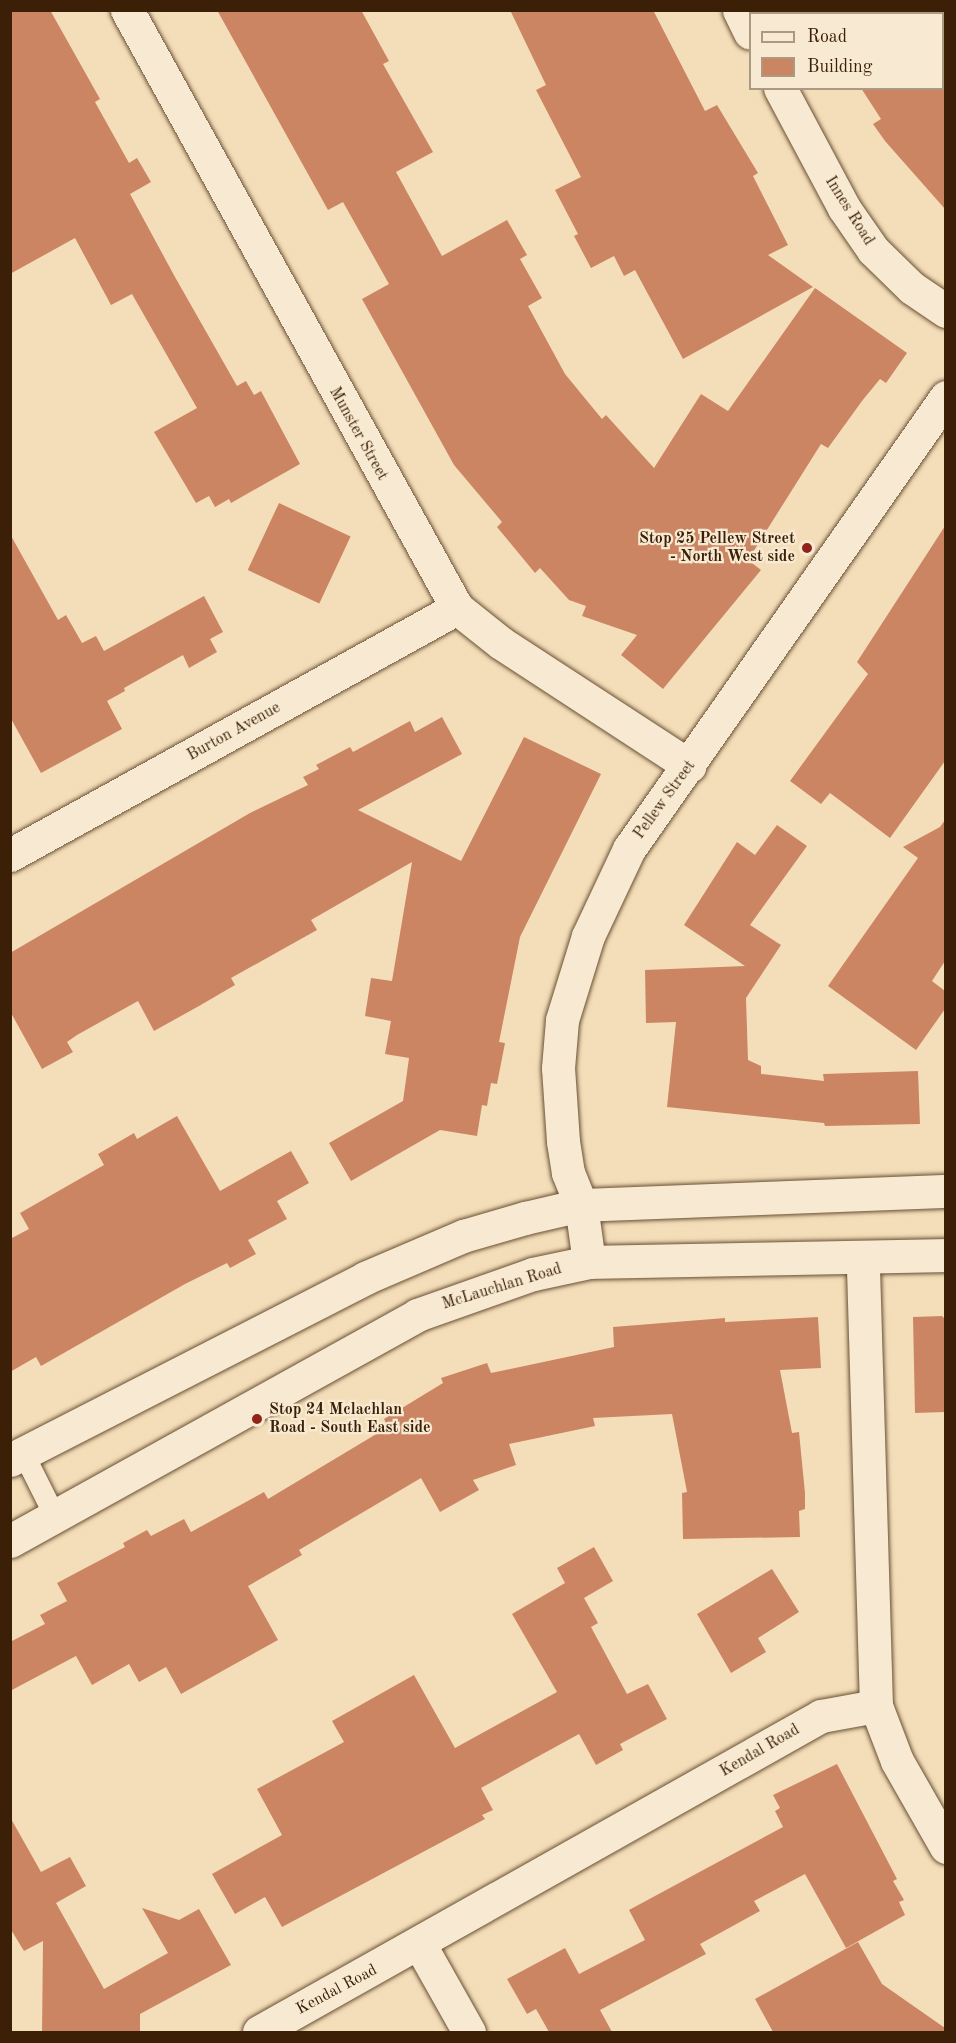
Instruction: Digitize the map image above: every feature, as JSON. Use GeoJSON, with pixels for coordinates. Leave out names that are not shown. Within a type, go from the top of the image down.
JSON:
{"type":"FeatureCollection","features":[{"type":"Feature","properties":{"kind":"street","name":"Munster Street"},"geometry":{"type":"LineString","coordinates":[[127,10],[457,608],[501,643],[690,766]]}},
{"type":"Feature","properties":{"kind":"street"},"geometry":{"type":"LineString","coordinates":[[739,10],[749,31]]}},
{"type":"Feature","properties":{"kind":"street","name":"Innes Road"},"geometry":{"type":"LineString","coordinates":[[781,90],[844,208],[873,250],[912,288],[945,311]]}},
{"type":"Feature","properties":{"kind":"street","name":"Pellew Street"},"geometry":{"type":"LineString","coordinates":[[589,1262],[581,1206],[568,1173],[563,1141],[558,1068],[562,1020],[588,936],[629,849],[690,766],[945,397]]}},
{"type":"Feature","properties":{"kind":"street","name":"Burton Avenue"},"geometry":{"type":"LineString","coordinates":[[10,855],[457,608]]}},
{"type":"Feature","properties":{"kind":"street"},"geometry":{"type":"LineString","coordinates":[[17,1456],[365,1278],[463,1236],[581,1206],[945,1191]]}},
{"type":"Feature","properties":{"kind":"street","name":"McLauchlan Road"},"geometry":{"type":"LineString","coordinates":[[10,1541],[417,1315],[471,1293],[589,1262],[945,1256]]}},
{"type":"Feature","properties":{"kind":"street"},"geometry":{"type":"LineString","coordinates":[[864,1258],[876,1706],[897,1761],[945,1847]]}},
{"type":"Feature","properties":{"kind":"street","name":"Kendal Road"},"geometry":{"type":"LineString","coordinates":[[259,2032],[420,1945],[821,1716],[876,1706]]}},
{"type":"Feature","properties":{"kind":"street"},"geometry":{"type":"LineString","coordinates":[[420,1945],[469,2032]]}},
{"type":"Feature","properties":{"kind":"lane"},"geometry":{"type":"LineString","coordinates":[[17,1456],[55,1516]]}},
{"type":"Feature","properties":{"kind":"building"},"geometry":{"type":"Polygon","coordinates":[[[10,10],[50,10],[100,99],[95,102],[129,163],[137,158],[151,182],[130,194],[175,277],[237,386],[246,381],[254,395],[261,391],[300,464],[231,503],[229,499],[215,507],[209,496],[196,503],[154,432],[197,408],[132,294],[111,305],[75,238],[10,274],[10,10]]]}},
{"type":"Feature","properties":{"kind":"building"},"geometry":{"type":"Polygon","coordinates":[[[217,10],[361,10],[389,61],[383,64],[433,152],[396,172],[442,256],[507,220],[527,255],[520,259],[542,298],[528,306],[565,374],[602,419],[606,415],[654,468],[701,394],[728,411],[815,288],[907,353],[886,383],[880,379],[828,448],[821,444],[748,560],[761,570],[663,689],[621,655],[637,635],[582,616],[586,606],[569,600],[540,568],[535,573],[497,527],[502,522],[454,465],[362,299],[389,284],[343,202],[328,210],[217,10]]]}},
{"type":"Feature","properties":{"kind":"building"},"geometry":{"type":"Polygon","coordinates":[[[510,10],[653,10],[705,111],[717,105],[758,173],[753,176],[788,245],[768,255],[813,287],[683,359],[635,270],[624,276],[614,256],[591,268],[574,236],[578,234],[555,190],[581,177],[536,90],[546,85],[510,10]]]}},
{"type":"Feature","properties":{"kind":"building"},"geometry":{"type":"Polygon","coordinates":[[[945,88],[945,209],[885,141],[873,124],[881,119],[862,90],[944,90],[945,88]]]}},
{"type":"Feature","properties":{"kind":"building"},"geometry":{"type":"Polygon","coordinates":[[[279,503],[351,536],[319,603],[248,570],[279,503]]]}},
{"type":"Feature","properties":{"kind":"building"},"geometry":{"type":"Polygon","coordinates":[[[945,526],[945,761],[890,838],[830,793],[821,804],[790,781],[868,674],[857,662],[945,526]]]}},
{"type":"Feature","properties":{"kind":"building"},"geometry":{"type":"Polygon","coordinates":[[[10,534],[58,620],[66,615],[82,643],[96,636],[104,651],[204,596],[223,632],[210,639],[217,652],[189,668],[183,655],[124,688],[125,691],[107,701],[122,729],[41,773],[10,717],[10,534]]]}},
{"type":"Feature","properties":{"kind":"building"},"geometry":{"type":"Polygon","coordinates":[[[442,717],[462,754],[358,810],[461,861],[524,737],[601,774],[520,937],[499,1042],[505,1043],[497,1084],[491,1083],[487,1106],[482,1105],[477,1136],[440,1130],[351,1181],[329,1143],[403,1101],[409,1058],[385,1054],[391,1021],[365,1016],[371,978],[392,981],[412,862],[311,920],[317,930],[231,978],[235,985],[199,1006],[154,1031],[138,1001],[67,1042],[73,1052],[42,1069],[10,1011],[10,953],[250,813],[308,785],[303,777],[319,769],[316,765],[350,747],[353,752],[410,721],[415,732],[442,717]]]}},
{"type":"Feature","properties":{"kind":"building"},"geometry":{"type":"Polygon","coordinates":[[[945,820],[945,961],[932,981],[945,991],[945,1009],[916,1050],[828,986],[918,858],[903,847],[940,827],[945,820]]]}},
{"type":"Feature","properties":{"kind":"building"},"geometry":{"type":"Polygon","coordinates":[[[777,825],[807,846],[750,925],[781,945],[746,998],[748,1060],[761,1066],[761,1074],[824,1081],[823,1074],[918,1071],[920,1124],[825,1126],[824,1123],[667,1107],[676,1022],[646,1023],[645,970],[745,966],[684,925],[737,842],[755,855],[777,825]]]}},
{"type":"Feature","properties":{"kind":"building"},"geometry":{"type":"Polygon","coordinates":[[[177,1116],[220,1191],[291,1151],[309,1183],[277,1201],[287,1219],[248,1240],[256,1254],[230,1268],[227,1263],[185,1284],[41,1366],[36,1357],[10,1372],[10,1239],[29,1229],[20,1213],[104,1165],[98,1154],[134,1133],[137,1139],[177,1116]]]}},
{"type":"Feature","properties":{"kind":"building"},"geometry":{"type":"Polygon","coordinates":[[[942,1316],[945,1319],[945,1412],[915,1413],[913,1317],[942,1316]]]}},
{"type":"Feature","properties":{"kind":"building"},"geometry":{"type":"Polygon","coordinates":[[[818,1317],[821,1368],[780,1370],[792,1433],[799,1432],[805,1493],[805,1509],[799,1511],[800,1537],[683,1539],[682,1493],[687,1492],[672,1414],[593,1418],[595,1426],[509,1444],[516,1465],[473,1480],[479,1490],[440,1512],[421,1478],[299,1550],[302,1555],[248,1586],[278,1640],[181,1694],[166,1667],[139,1682],[129,1664],[92,1685],[76,1656],[10,1691],[10,1642],[45,1624],[40,1615],[67,1601],[57,1583],[125,1547],[123,1543],[147,1530],[151,1536],[184,1519],[191,1532],[264,1492],[268,1499],[388,1427],[384,1419],[443,1383],[441,1378],[487,1363],[491,1373],[614,1347],[613,1327],[725,1318],[725,1322],[818,1317]]]}},
{"type":"Feature","properties":{"kind":"building"},"geometry":{"type":"Polygon","coordinates":[[[594,1547],[613,1581],[584,1598],[598,1623],[591,1627],[627,1694],[648,1684],[667,1719],[620,1744],[623,1750],[596,1765],[579,1734],[481,1788],[493,1810],[482,1815],[485,1819],[282,1927],[265,1897],[235,1914],[212,1874],[282,1835],[257,1789],[344,1742],[332,1721],[414,1675],[455,1748],[557,1692],[512,1614],[565,1583],[557,1568],[594,1547]]]}},
{"type":"Feature","properties":{"kind":"building"},"geometry":{"type":"Polygon","coordinates":[[[772,1569],[799,1612],[758,1638],[766,1652],[731,1673],[697,1614],[772,1569]]]}},
{"type":"Feature","properties":{"kind":"building"},"geometry":{"type":"Polygon","coordinates":[[[837,1764],[897,1879],[893,1881],[904,1900],[899,1902],[905,1915],[846,1948],[805,1874],[754,1901],[760,1911],[700,1944],[706,1954],[600,2010],[612,2032],[549,2032],[536,2009],[527,2014],[507,1979],[565,1948],[579,1974],[645,1940],[629,1910],[783,1827],[775,1811],[780,1808],[773,1795],[837,1764]]]}},
{"type":"Feature","properties":{"kind":"building"},"geometry":{"type":"Polygon","coordinates":[[[10,1817],[41,1872],[70,1857],[86,1886],[56,1903],[104,1989],[168,1953],[142,1908],[179,1920],[199,1909],[231,1965],[140,2014],[140,2032],[42,2032],[43,1941],[24,1951],[10,1928],[10,1817]]]}},
{"type":"Feature","properties":{"kind":"building"},"geometry":{"type":"Polygon","coordinates":[[[858,1942],[882,1984],[945,2028],[945,2032],[773,2032],[755,1999],[858,1942]]]}},
{"type":"Feature","properties":{"kind":"place","name":"Stop 25 Pellew Street - North West side"},"geometry":{"type":"Point","coordinates":[807,548]}},
{"type":"Feature","properties":{"kind":"place","name":"Stop 24 Mclachlan Road - South East side"},"geometry":{"type":"Point","coordinates":[257,1419]}}]}
